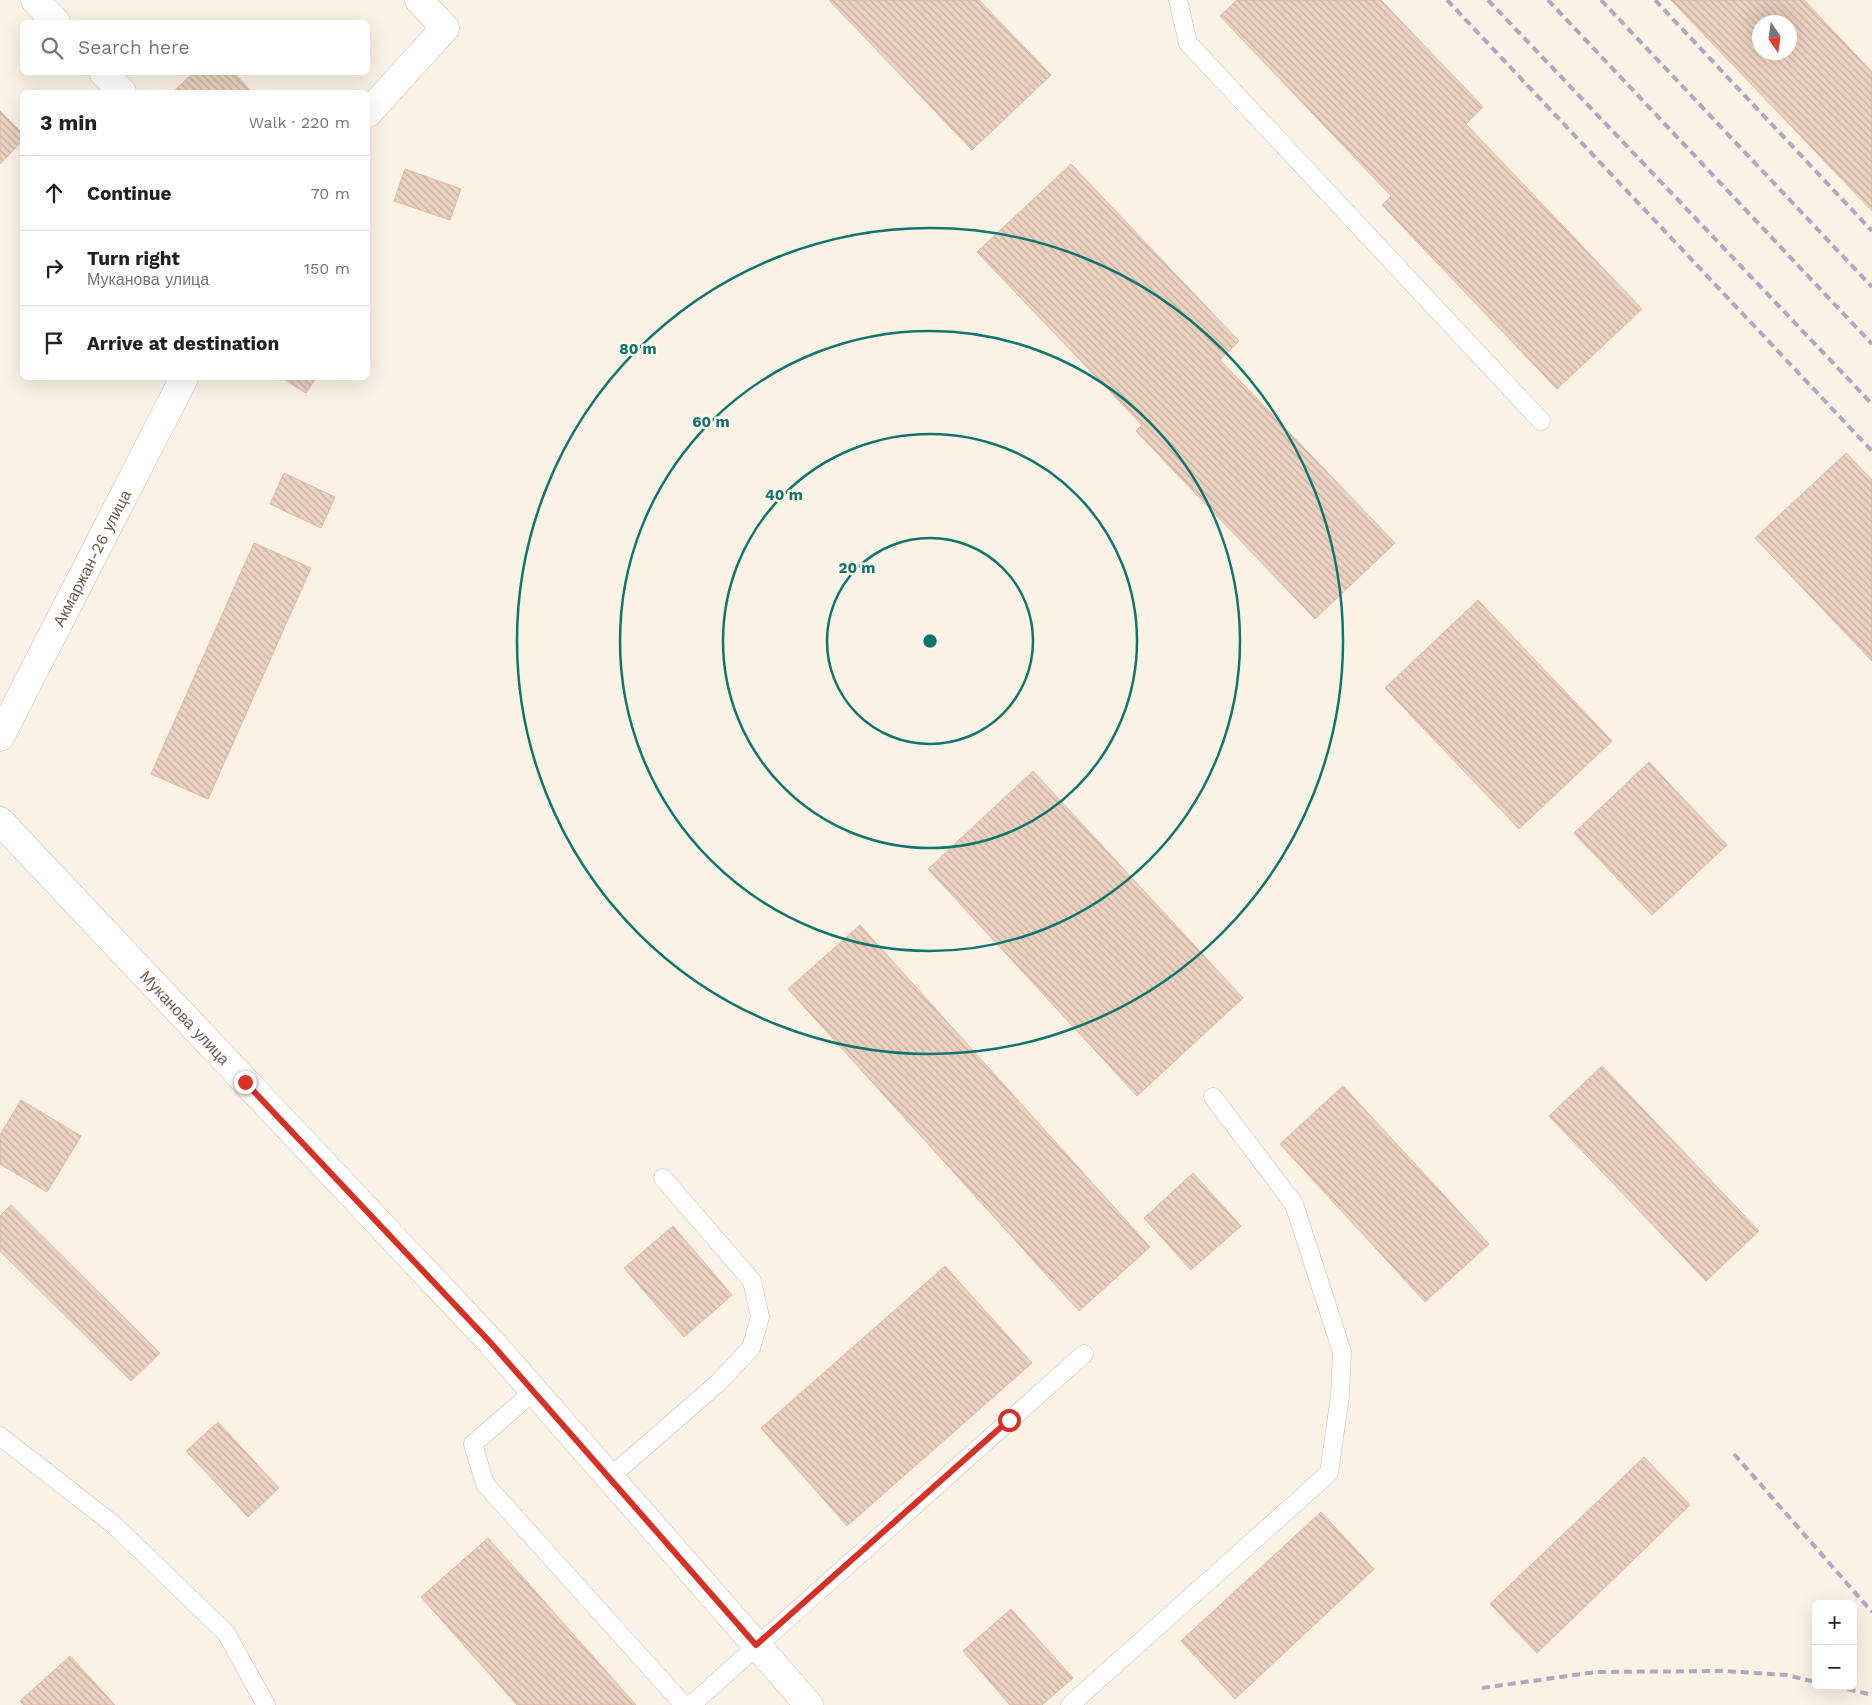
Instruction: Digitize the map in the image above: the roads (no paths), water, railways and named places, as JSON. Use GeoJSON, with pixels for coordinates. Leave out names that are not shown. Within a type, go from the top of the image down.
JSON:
{"type":"FeatureCollection","features":[{"type":"Feature","properties":{"kind":"street"},"geometry":{"type":"LineString","coordinates":[[35,0],[54,20]]}},
{"type":"Feature","properties":{"kind":"street"},"geometry":{"type":"LineString","coordinates":[[370,111],[445,28],[419,0]]}},
{"type":"Feature","properties":{"kind":"street"},"geometry":{"type":"LineString","coordinates":[[106,75],[120,90]]}},
{"type":"Feature","properties":{"kind":"street","name":"Акмаржан-26 улица"},"geometry":{"type":"LineString","coordinates":[[0,737],[183,380]]}},
{"type":"Feature","properties":{"kind":"street","name":"Муканова улица"},"geometry":{"type":"LineString","coordinates":[[0,822],[484,1334],[809,1705]]}},
{"type":"Feature","properties":{"kind":"lane"},"geometry":{"type":"LineString","coordinates":[[1178,0],[1188,43],[1541,421]]}},
{"type":"Feature","properties":{"kind":"lane"},"geometry":{"type":"LineString","coordinates":[[1070,1705],[1329,1473],[1340,1396],[1342,1352],[1294,1204],[1213,1097]]}},
{"type":"Feature","properties":{"kind":"lane"},"geometry":{"type":"LineString","coordinates":[[610,1477],[718,1383],[751,1348],[760,1317],[752,1281],[663,1178]]}},
{"type":"Feature","properties":{"kind":"lane"},"geometry":{"type":"LineString","coordinates":[[691,1705],[1084,1354]]}},
{"type":"Feature","properties":{"kind":"lane"},"geometry":{"type":"LineString","coordinates":[[534,1391],[473,1444],[484,1484],[684,1705]]}},
{"type":"Feature","properties":{"kind":"lane"},"geometry":{"type":"LineString","coordinates":[[0,1436],[113,1524],[226,1633],[266,1705]]}},
{"type":"Feature","properties":{"kind":"railway"},"geometry":{"type":"LineString","coordinates":[[1447,0],[1872,451]]}},
{"type":"Feature","properties":{"kind":"railway"},"geometry":{"type":"LineString","coordinates":[[1488,0],[1872,404]]}},
{"type":"Feature","properties":{"kind":"railway"},"geometry":{"type":"LineString","coordinates":[[1548,0],[1872,344]]}},
{"type":"Feature","properties":{"kind":"railway"},"geometry":{"type":"LineString","coordinates":[[1601,0],[1872,287]]}},
{"type":"Feature","properties":{"kind":"railway"},"geometry":{"type":"LineString","coordinates":[[1655,0],[1872,231]]}},
{"type":"Feature","properties":{"kind":"railway"},"geometry":{"type":"LineString","coordinates":[[1734,1454],[1872,1612]]}},
{"type":"Feature","properties":{"kind":"railway"},"geometry":{"type":"LineString","coordinates":[[1482,1688],[1596,1672],[1725,1671],[1786,1675],[1812,1681]]}},
{"type":"Feature","properties":{"kind":"railway"},"geometry":{"type":"LineString","coordinates":[[1851,1690],[1872,1695]]}}]}
